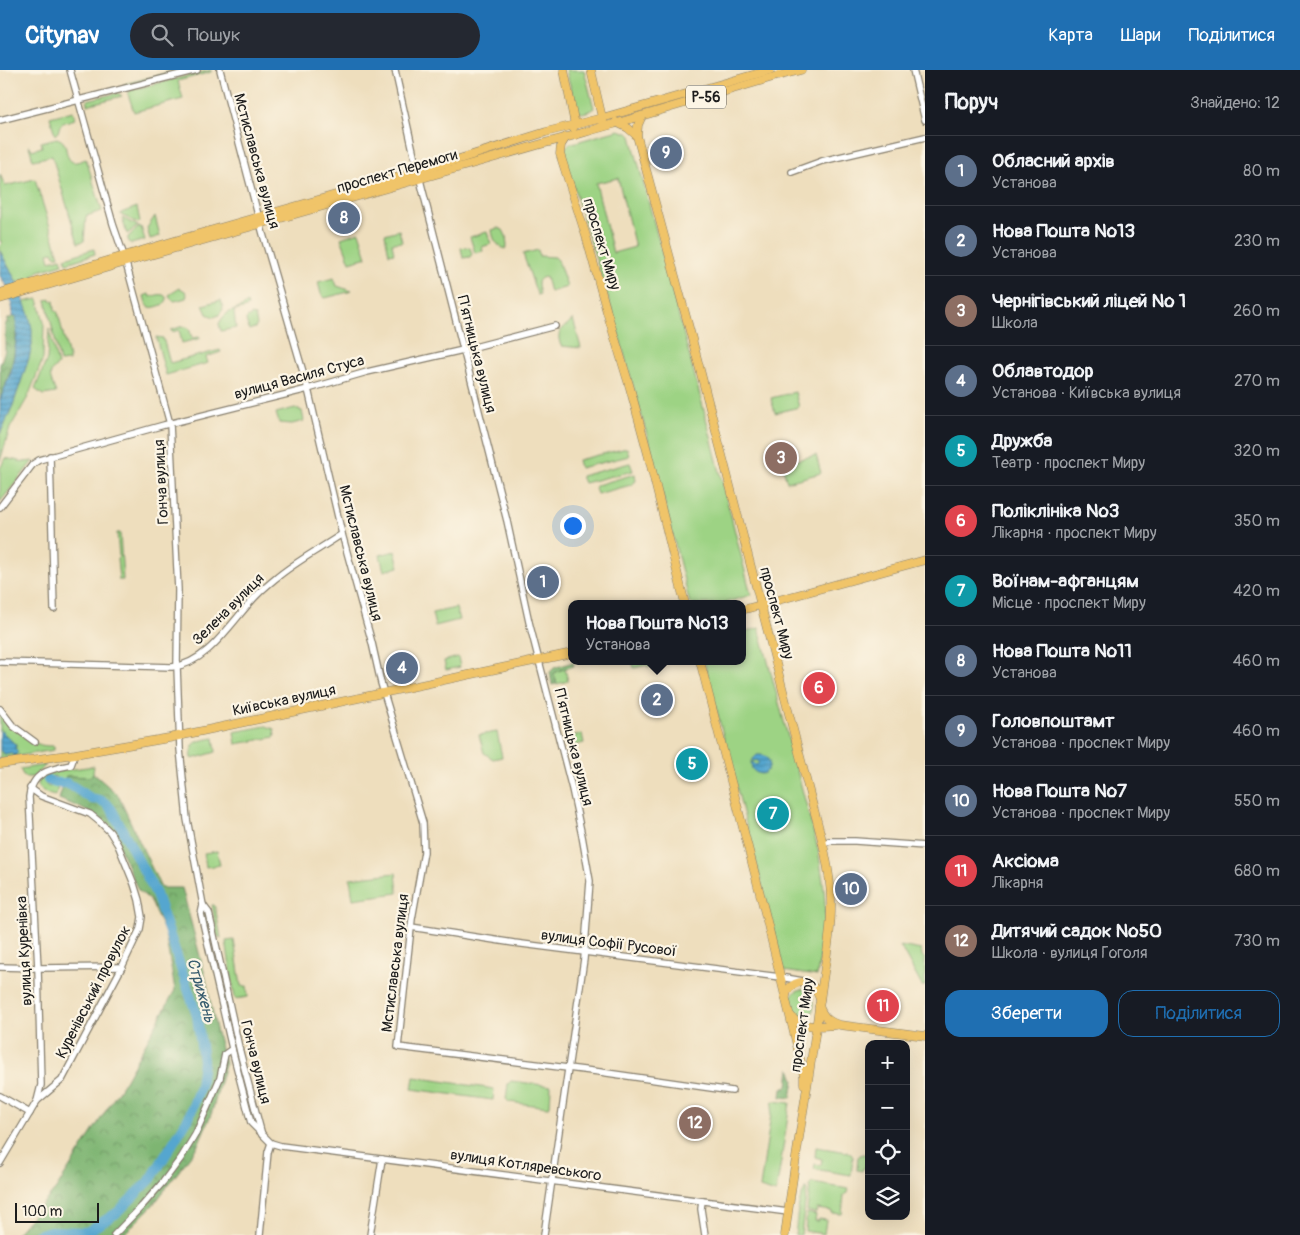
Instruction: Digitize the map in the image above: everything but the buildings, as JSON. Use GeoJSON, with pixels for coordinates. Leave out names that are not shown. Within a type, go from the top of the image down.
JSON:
{"type":"FeatureCollection","features":[{"type":"Feature","properties":{"kind":"main road"},"geometry":{"type":"LineString","coordinates":[[560,154],[561,145],[575,125],[564,70]]}},
{"type":"Feature","properties":{"kind":"main road"},"geometry":{"type":"LineString","coordinates":[[590,70],[604,127]]}},
{"type":"Feature","properties":{"kind":"main road","name":"проспект Перемоги"},"geometry":{"type":"LineString","coordinates":[[420,175],[546,132],[769,72],[801,70]]}},
{"type":"Feature","properties":{"kind":"main road","name":"проспект Перемоги"},"geometry":{"type":"LineString","coordinates":[[0,297],[125,259],[420,175],[565,139],[642,116],[769,72]]}},
{"type":"Feature","properties":{"kind":"main road","name":"проспект Миру"},"geometry":{"type":"LineString","coordinates":[[642,116],[638,125],[637,136],[761,605],[828,870],[831,899],[829,932],[786,1235]]}},
{"type":"Feature","properties":{"kind":"main road"},"geometry":{"type":"LineString","coordinates":[[602,118],[619,123],[637,136]]}},
{"type":"Feature","properties":{"kind":"main road"},"geometry":{"type":"LineString","coordinates":[[575,125],[590,130]]}},
{"type":"Feature","properties":{"kind":"main road"},"geometry":{"type":"LineString","coordinates":[[545,143],[552,145],[560,154]]}},
{"type":"Feature","properties":{"kind":"main road","name":"проспект Миру"},"geometry":{"type":"LineString","coordinates":[[560,154],[630,388],[684,600]]}},
{"type":"Feature","properties":{"kind":"main road"},"geometry":{"type":"LineString","coordinates":[[746,609],[925,560]]}},
{"type":"Feature","properties":{"kind":"main road","name":"Київська вулиця"},"geometry":{"type":"LineString","coordinates":[[0,764],[75,754],[180,736],[568,654]]}},
{"type":"Feature","properties":{"kind":"main road","name":"проспект Миру"},"geometry":{"type":"LineString","coordinates":[[701,665],[790,1014],[804,1076],[805,1103]]}},
{"type":"Feature","properties":{"kind":"main road"},"geometry":{"type":"LineString","coordinates":[[786,998],[786,992],[796,984],[804,982],[812,985],[816,990],[825,1017],[831,1022],[840,1025]]}},
{"type":"Feature","properties":{"kind":"main road"},"geometry":{"type":"LineString","coordinates":[[790,1014],[794,1020],[804,1024],[840,1025],[925,1036]]}},
{"type":"Feature","properties":{"kind":"main road"},"geometry":{"type":"LineString","coordinates":[[804,1024],[813,1021],[818,1015]]}},
{"type":"Feature","properties":{"kind":"street","name":"Гонча вулиця"},"geometry":{"type":"LineString","coordinates":[[70,70],[113,224],[125,259],[170,424],[178,590],[177,666],[180,736],[187,819],[203,905],[201,914],[232,1049],[251,1123],[263,1136]]}},
{"type":"Feature","properties":{"kind":"street"},"geometry":{"type":"LineString","coordinates":[[0,120],[197,70]]}},
{"type":"Feature","properties":{"kind":"street","name":"Мстиславська вулиця"},"geometry":{"type":"LineString","coordinates":[[220,70],[260,221],[308,389],[342,534],[384,692],[423,823],[424,852],[411,927],[398,1047],[568,1068]]}},
{"type":"Feature","properties":{"kind":"street","name":"Пʼятницька вулиця"},"geometry":{"type":"LineString","coordinates":[[395,70],[529,622],[572,789],[590,881],[584,952],[544,1235]]}},
{"type":"Feature","properties":{"kind":"street"},"geometry":{"type":"LineString","coordinates":[[913,70],[925,120]]}},
{"type":"Feature","properties":{"kind":"street"},"geometry":{"type":"LineString","coordinates":[[792,172],[822,161],[925,137]]}},
{"type":"Feature","properties":{"kind":"street","name":"вулиця Василя Стуса"},"geometry":{"type":"LineString","coordinates":[[0,507],[33,464],[50,456],[367,372],[555,326]]}},
{"type":"Feature","properties":{"kind":"street"},"geometry":{"type":"LineString","coordinates":[[50,456],[54,609]]}},
{"type":"Feature","properties":{"kind":"street","name":"Зелена вулиця"},"geometry":{"type":"LineString","coordinates":[[0,662],[184,665],[207,650],[257,594],[276,578],[342,534]]}},
{"type":"Feature","properties":{"kind":"street"},"geometry":{"type":"LineString","coordinates":[[0,709],[13,726],[35,742]]}},
{"type":"Feature","properties":{"kind":"street"},"geometry":{"type":"LineString","coordinates":[[30,788],[40,775],[49,770],[71,765],[75,754]]}},
{"type":"Feature","properties":{"kind":"street","name":"Куренівський провулок"},"geometry":{"type":"LineString","coordinates":[[30,788],[41,796],[90,814],[110,832],[118,845],[134,884],[142,917],[140,929],[122,967],[62,1080],[37,1101]]}},
{"type":"Feature","properties":{"kind":"street","name":"вулиця Куренівка"},"geometry":{"type":"LineString","coordinates":[[0,1163],[37,1101],[42,1086],[30,788]]}},
{"type":"Feature","properties":{"kind":"street"},"geometry":{"type":"LineString","coordinates":[[822,843],[830,841],[855,841],[925,846]]}},
{"type":"Feature","properties":{"kind":"street","name":"Гонча вулиця"},"geometry":{"type":"LineString","coordinates":[[203,905],[209,913],[240,1052],[263,1136]]}},
{"type":"Feature","properties":{"kind":"street","name":"вулиця Софії Русової"},"geometry":{"type":"LineString","coordinates":[[411,927],[584,952],[780,977],[804,982]]}},
{"type":"Feature","properties":{"kind":"street"},"geometry":{"type":"LineString","coordinates":[[0,967],[122,967]]}},
{"type":"Feature","properties":{"kind":"street","name":"Гонча вулиця"},"geometry":{"type":"LineString","coordinates":[[114,1235],[163,1182],[181,1158],[195,1135],[220,1078],[225,1054],[232,1049]]}},
{"type":"Feature","properties":{"kind":"street"},"geometry":{"type":"LineString","coordinates":[[568,1068],[732,1092]]}},
{"type":"Feature","properties":{"kind":"street"},"geometry":{"type":"LineString","coordinates":[[0,1096],[30,1113]]}},
{"type":"Feature","properties":{"kind":"street"},"geometry":{"type":"LineString","coordinates":[[260,1235],[268,1152],[271,1143],[263,1136]]}},
{"type":"Feature","properties":{"kind":"street","name":"вулиця Котляревського"},"geometry":{"type":"LineString","coordinates":[[271,1143],[281,1146],[788,1212]]}},
{"type":"Feature","properties":{"kind":"street"},"geometry":{"type":"LineString","coordinates":[[370,1235],[382,1158]]}},
{"type":"Feature","properties":{"kind":"street"},"geometry":{"type":"LineString","coordinates":[[702,1200],[701,1209],[705,1235]]}},
{"type":"Feature","properties":{"kind":"green space"},"geometry":{"type":"Polygon","coordinates":[[[183,70],[123,86],[124,84],[183,70]]]}},
{"type":"Feature","properties":{"kind":"green space"},"geometry":{"type":"Polygon","coordinates":[[[211,70],[211,72],[178,81],[183,99],[134,112],[128,94],[131,90],[211,70]]]}},
{"type":"Feature","properties":{"kind":"green space"},"geometry":{"type":"Polygon","coordinates":[[[566,70],[584,70],[594,108],[588,112],[577,112],[566,70]]]}},
{"type":"Feature","properties":{"kind":"green space"},"geometry":{"type":"Polygon","coordinates":[[[118,93],[122,96],[87,105],[87,100],[118,93]]]}},
{"type":"Feature","properties":{"kind":"green space"},"geometry":{"type":"Polygon","coordinates":[[[73,111],[75,119],[62,124],[55,135],[50,117],[73,111]]]}},
{"type":"Feature","properties":{"kind":"green space"},"geometry":{"type":"Polygon","coordinates":[[[619,130],[631,136],[751,595],[734,600],[689,600],[652,453],[612,311],[564,155],[565,148],[569,144],[619,130]],[[618,178],[596,183],[613,253],[635,247],[618,178]]]}},
{"type":"Feature","properties":{"kind":"green space"},"geometry":{"type":"Polygon","coordinates":[[[57,138],[64,143],[71,161],[76,162],[86,159],[102,211],[86,216],[84,241],[78,243],[52,156],[33,160],[29,146],[32,150],[42,147],[41,142],[57,138]]]}},
{"type":"Feature","properties":{"kind":"green space"},"geometry":{"type":"Polygon","coordinates":[[[0,174],[5,186],[35,179],[59,256],[55,256],[53,252],[48,253],[50,261],[61,258],[63,264],[39,271],[30,279],[17,283],[0,251],[2,242],[0,241],[0,174]]]}},
{"type":"Feature","properties":{"kind":"green space"},"geometry":{"type":"Polygon","coordinates":[[[137,207],[140,222],[138,223],[121,215],[121,213],[137,207]]]}},
{"type":"Feature","properties":{"kind":"green space"},"geometry":{"type":"Polygon","coordinates":[[[155,216],[160,236],[150,239],[147,228],[155,216]]]}},
{"type":"Feature","properties":{"kind":"green space"},"geometry":{"type":"Polygon","coordinates":[[[122,218],[138,226],[127,234],[122,218]]]}},
{"type":"Feature","properties":{"kind":"green space"},"geometry":{"type":"Polygon","coordinates":[[[141,227],[145,240],[131,244],[128,237],[141,227]]]}},
{"type":"Feature","properties":{"kind":"green space"},"geometry":{"type":"Polygon","coordinates":[[[498,228],[503,230],[506,236],[507,246],[505,249],[497,244],[493,236],[492,230],[498,228]]]}},
{"type":"Feature","properties":{"kind":"green space"},"geometry":{"type":"Polygon","coordinates":[[[399,230],[402,242],[392,243],[394,253],[389,254],[385,234],[399,230]]]}},
{"type":"Feature","properties":{"kind":"green space"},"geometry":{"type":"Polygon","coordinates":[[[359,232],[367,257],[350,262],[341,238],[359,232]]]}},
{"type":"Feature","properties":{"kind":"green space"},"geometry":{"type":"Polygon","coordinates":[[[487,232],[491,244],[482,247],[483,251],[475,253],[470,237],[487,232]]]}},
{"type":"Feature","properties":{"kind":"green space"},"geometry":{"type":"Polygon","coordinates":[[[461,248],[470,248],[472,254],[470,257],[463,258],[461,248]]]}},
{"type":"Feature","properties":{"kind":"green space"},"geometry":{"type":"Polygon","coordinates":[[[94,249],[95,254],[67,263],[65,258],[94,249]]]}},
{"type":"Feature","properties":{"kind":"green space"},"geometry":{"type":"Polygon","coordinates":[[[538,250],[539,256],[555,257],[558,260],[567,287],[550,292],[546,277],[539,281],[540,294],[537,295],[523,254],[538,250]]]}},
{"type":"Feature","properties":{"kind":"green space"},"geometry":{"type":"Polygon","coordinates":[[[334,278],[337,286],[352,291],[325,298],[321,294],[318,282],[334,278]]]}},
{"type":"Feature","properties":{"kind":"green space"},"geometry":{"type":"Polygon","coordinates":[[[180,288],[185,291],[186,298],[172,300],[169,295],[180,288]]]}},
{"type":"Feature","properties":{"kind":"green space"},"geometry":{"type":"Polygon","coordinates":[[[149,294],[150,297],[162,295],[167,299],[162,305],[149,308],[144,296],[149,294]]]}},
{"type":"Feature","properties":{"kind":"green space"},"geometry":{"type":"Polygon","coordinates":[[[38,299],[44,322],[43,359],[28,397],[10,428],[0,461],[0,434],[13,405],[32,345],[29,315],[23,302],[38,299]]]}},
{"type":"Feature","properties":{"kind":"green space"},"geometry":{"type":"Polygon","coordinates":[[[51,299],[51,301],[54,301],[55,309],[58,313],[69,361],[60,362],[46,300],[51,299]]]}},
{"type":"Feature","properties":{"kind":"green space"},"geometry":{"type":"Polygon","coordinates":[[[221,300],[223,309],[219,315],[214,317],[207,314],[203,305],[221,300]]]}},
{"type":"Feature","properties":{"kind":"green space"},"geometry":{"type":"Polygon","coordinates":[[[247,303],[248,306],[246,308],[234,311],[236,328],[221,331],[219,324],[225,315],[247,303]]]}},
{"type":"Feature","properties":{"kind":"green space"},"geometry":{"type":"Polygon","coordinates":[[[16,315],[16,338],[13,359],[0,400],[0,365],[5,350],[5,326],[8,319],[16,315]]]}},
{"type":"Feature","properties":{"kind":"green space"},"geometry":{"type":"Polygon","coordinates":[[[252,315],[255,316],[257,325],[249,330],[246,320],[252,315]]]}},
{"type":"Feature","properties":{"kind":"green space"},"geometry":{"type":"Polygon","coordinates":[[[573,319],[581,348],[561,346],[559,341],[561,331],[573,319]]]}},
{"type":"Feature","properties":{"kind":"green space"},"geometry":{"type":"Polygon","coordinates":[[[183,326],[189,328],[192,338],[201,338],[182,343],[179,330],[172,332],[171,330],[183,326]]]}},
{"type":"Feature","properties":{"kind":"green space"},"geometry":{"type":"Polygon","coordinates":[[[49,329],[58,365],[54,368],[51,375],[51,381],[56,393],[43,395],[35,389],[47,359],[49,329]]]}},
{"type":"Feature","properties":{"kind":"green space"},"geometry":{"type":"Polygon","coordinates":[[[156,337],[163,338],[170,363],[220,350],[221,352],[206,357],[208,363],[166,375],[156,337]]]}},
{"type":"Feature","properties":{"kind":"green space"},"geometry":{"type":"Polygon","coordinates":[[[795,392],[799,407],[775,413],[771,398],[795,392]]]}},
{"type":"Feature","properties":{"kind":"green space"},"geometry":{"type":"Polygon","coordinates":[[[295,408],[302,411],[304,421],[292,424],[279,423],[276,413],[295,408]]]}},
{"type":"Feature","properties":{"kind":"green space"},"geometry":{"type":"Polygon","coordinates":[[[627,448],[629,456],[580,468],[578,460],[627,448]]]}},
{"type":"Feature","properties":{"kind":"green space"},"geometry":{"type":"Polygon","coordinates":[[[816,455],[821,473],[787,482],[782,464],[816,455]]]}},
{"type":"Feature","properties":{"kind":"green space"},"geometry":{"type":"Polygon","coordinates":[[[5,458],[24,462],[33,461],[0,502],[0,469],[5,458]]]}},
{"type":"Feature","properties":{"kind":"green space"},"geometry":{"type":"Polygon","coordinates":[[[630,463],[633,471],[584,483],[581,476],[630,463]]]}},
{"type":"Feature","properties":{"kind":"green space"},"geometry":{"type":"Polygon","coordinates":[[[635,474],[636,481],[631,485],[597,494],[595,488],[597,485],[635,474]]]}},
{"type":"Feature","properties":{"kind":"green space"},"geometry":{"type":"Polygon","coordinates":[[[117,533],[120,533],[123,580],[119,580],[117,533]]]}},
{"type":"Feature","properties":{"kind":"green space"},"geometry":{"type":"Polygon","coordinates":[[[395,551],[399,567],[384,571],[380,555],[395,551]]]}},
{"type":"Feature","properties":{"kind":"green space"},"geometry":{"type":"Polygon","coordinates":[[[456,608],[459,620],[435,626],[432,613],[456,608]]]}},
{"type":"Feature","properties":{"kind":"green space"},"geometry":{"type":"Polygon","coordinates":[[[759,628],[818,849],[824,886],[825,908],[817,976],[784,971],[705,665],[746,665],[746,632],[759,628]]]}},
{"type":"Feature","properties":{"kind":"green space"},"geometry":{"type":"Polygon","coordinates":[[[458,657],[460,667],[446,670],[444,661],[458,657]]]}},
{"type":"Feature","properties":{"kind":"green space"},"geometry":{"type":"Polygon","coordinates":[[[568,664],[574,666],[557,671],[554,674],[557,684],[552,685],[550,672],[554,668],[568,664]]]}},
{"type":"Feature","properties":{"kind":"green space"},"geometry":{"type":"Polygon","coordinates":[[[633,665],[647,665],[634,668],[633,665]]]}},
{"type":"Feature","properties":{"kind":"green space"},"geometry":{"type":"Polygon","coordinates":[[[565,669],[568,681],[557,684],[554,674],[565,669]]]}},
{"type":"Feature","properties":{"kind":"green space"},"geometry":{"type":"Polygon","coordinates":[[[0,714],[19,732],[31,740],[41,745],[54,746],[54,750],[0,759],[0,750],[4,754],[10,753],[15,755],[16,745],[0,730],[0,714]]]}},
{"type":"Feature","properties":{"kind":"green space"},"geometry":{"type":"Polygon","coordinates":[[[266,726],[274,729],[275,737],[236,744],[234,732],[266,726]]]}},
{"type":"Feature","properties":{"kind":"green space"},"geometry":{"type":"Polygon","coordinates":[[[497,732],[502,757],[493,759],[484,753],[479,735],[497,732]]]}},
{"type":"Feature","properties":{"kind":"green space"},"geometry":{"type":"Polygon","coordinates":[[[582,734],[584,743],[567,747],[564,738],[582,734]]]}},
{"type":"Feature","properties":{"kind":"green space"},"geometry":{"type":"Polygon","coordinates":[[[214,738],[216,752],[192,759],[192,748],[196,742],[214,738]]]}},
{"type":"Feature","properties":{"kind":"green space"},"geometry":{"type":"Polygon","coordinates":[[[46,765],[33,777],[24,777],[20,769],[46,765]]]}},
{"type":"Feature","properties":{"kind":"green space"},"geometry":{"type":"Polygon","coordinates":[[[94,766],[90,777],[66,776],[63,783],[56,782],[56,777],[52,776],[46,782],[46,785],[49,787],[54,784],[58,786],[56,796],[46,793],[38,786],[39,778],[46,773],[94,766]]]}},
{"type":"Feature","properties":{"kind":"green space"},"geometry":{"type":"Polygon","coordinates":[[[93,773],[118,795],[161,888],[182,888],[206,979],[225,1064],[212,1112],[197,1147],[154,1204],[123,1235],[15,1235],[56,1189],[126,1079],[175,990],[165,933],[150,900],[138,890],[109,824],[81,808],[59,799],[66,776],[90,777],[93,773]]]}},
{"type":"Feature","properties":{"kind":"green space"},"geometry":{"type":"Polygon","coordinates":[[[217,851],[220,865],[206,867],[204,853],[217,851]]]}},
{"type":"Feature","properties":{"kind":"green space"},"geometry":{"type":"Polygon","coordinates":[[[396,873],[398,893],[353,899],[350,878],[396,873]]]}},
{"type":"Feature","properties":{"kind":"green space"},"geometry":{"type":"Polygon","coordinates":[[[212,905],[215,906],[221,938],[217,936],[212,905]]]}},
{"type":"Feature","properties":{"kind":"green space"},"geometry":{"type":"Polygon","coordinates":[[[204,909],[229,1024],[229,1025],[203,912],[204,909]]]}},
{"type":"Feature","properties":{"kind":"green space"},"geometry":{"type":"Polygon","coordinates":[[[234,940],[241,986],[247,986],[248,997],[235,999],[226,941],[234,940]]]}},
{"type":"Feature","properties":{"kind":"green space"},"geometry":{"type":"Polygon","coordinates":[[[900,946],[921,950],[922,956],[925,959],[925,986],[922,986],[900,946]]]}},
{"type":"Feature","properties":{"kind":"green space"},"geometry":{"type":"Polygon","coordinates":[[[802,989],[812,996],[814,1002],[812,1013],[808,1017],[803,1018],[796,1016],[790,1004],[793,994],[802,989]]]}},
{"type":"Feature","properties":{"kind":"green space"},"geometry":{"type":"Polygon","coordinates":[[[797,1029],[809,1029],[805,1063],[797,1029]]]}},
{"type":"Feature","properties":{"kind":"green space"},"geometry":{"type":"Polygon","coordinates":[[[790,1068],[794,1080],[791,1098],[781,1097],[782,1088],[788,1086],[790,1068]]]}},
{"type":"Feature","properties":{"kind":"green space"},"geometry":{"type":"Polygon","coordinates":[[[414,1077],[494,1089],[493,1100],[412,1089],[414,1077]]]}},
{"type":"Feature","properties":{"kind":"green space"},"geometry":{"type":"Polygon","coordinates":[[[511,1081],[551,1086],[550,1106],[509,1102],[506,1099],[508,1084],[511,1081]]]}},
{"type":"Feature","properties":{"kind":"green space"},"geometry":{"type":"Polygon","coordinates":[[[773,1101],[790,1103],[776,1193],[760,1188],[773,1101]]]}},
{"type":"Feature","properties":{"kind":"green space"},"geometry":{"type":"Polygon","coordinates":[[[816,1147],[851,1154],[853,1157],[851,1175],[814,1169],[815,1164],[821,1165],[822,1159],[815,1157],[816,1147]]]}},
{"type":"Feature","properties":{"kind":"green space"},"geometry":{"type":"Polygon","coordinates":[[[865,1154],[865,1168],[862,1171],[857,1170],[858,1157],[865,1154]]]}},
{"type":"Feature","properties":{"kind":"green space"},"geometry":{"type":"Polygon","coordinates":[[[812,1183],[849,1189],[848,1193],[844,1195],[842,1214],[817,1209],[816,1213],[807,1211],[810,1185],[812,1183]]]}},
{"type":"Feature","properties":{"kind":"green space"},"geometry":{"type":"Polygon","coordinates":[[[807,1188],[801,1235],[795,1235],[799,1203],[807,1188]]]}},
{"type":"Feature","properties":{"kind":"green space"},"geometry":{"type":"Polygon","coordinates":[[[807,1213],[816,1215],[815,1221],[819,1221],[819,1219],[826,1220],[824,1234],[805,1231],[807,1213]]]}},
{"type":"Feature","properties":{"kind":"water"},"geometry":{"type":"Polygon","coordinates":[[[0,251],[17,283],[29,315],[32,329],[32,345],[13,405],[0,434],[0,400],[11,372],[17,336],[16,316],[13,317],[12,305],[6,286],[0,276],[0,251]]]}},
{"type":"Feature","properties":{"kind":"water"},"geometry":{"type":"Polygon","coordinates":[[[0,730],[16,745],[15,748],[18,752],[15,756],[10,753],[4,754],[0,750],[0,730]]]}},
{"type":"Feature","properties":{"kind":"water"},"geometry":{"type":"Polygon","coordinates":[[[757,755],[768,759],[769,768],[763,774],[752,769],[751,761],[756,765],[759,763],[757,760],[752,760],[757,755]]]}},
{"type":"Feature","properties":{"kind":"waterway","name":"Стрижень"},"geometry":{"type":"LineString","coordinates":[[38,1235],[50,1231],[87,1232],[118,1212],[151,1179],[189,1117],[200,1086],[203,1061],[197,1016],[156,894],[112,810],[107,804],[100,800],[92,799],[66,783],[55,783],[48,780]]}},
{"type":"Feature","properties":{"kind":"place","name":"Головпоштамт"},"geometry":{"type":"Point","coordinates":[666,153]}},
{"type":"Feature","properties":{"kind":"place","name":"Нова Пошта №11"},"geometry":{"type":"Point","coordinates":[344,218]}},
{"type":"Feature","properties":{"kind":"place","name":"Чернігівський ліцей № 1"},"geometry":{"type":"Point","coordinates":[781,458]}},
{"type":"Feature","properties":{"kind":"place","name":"Обласний архів"},"geometry":{"type":"Point","coordinates":[543,582]}},
{"type":"Feature","properties":{"kind":"place","name":"Облавтодор"},"geometry":{"type":"Point","coordinates":[402,668]}},
{"type":"Feature","properties":{"kind":"place","name":"Поліклініка №3"},"geometry":{"type":"Point","coordinates":[819,688]}},
{"type":"Feature","properties":{"kind":"place","name":"Нова Пошта №13"},"geometry":{"type":"Point","coordinates":[657,700]}},
{"type":"Feature","properties":{"kind":"place","name":"Дружба"},"geometry":{"type":"Point","coordinates":[692,764]}},
{"type":"Feature","properties":{"kind":"place","name":"Воїнам-афганцям"},"geometry":{"type":"Point","coordinates":[773,814]}},
{"type":"Feature","properties":{"kind":"place","name":"Нова Пошта №7"},"geometry":{"type":"Point","coordinates":[851,889]}},
{"type":"Feature","properties":{"kind":"place","name":"Аксіома"},"geometry":{"type":"Point","coordinates":[883,1006]}},
{"type":"Feature","properties":{"kind":"place","name":"Дитячий садок №50"},"geometry":{"type":"Point","coordinates":[695,1123]}}]}
